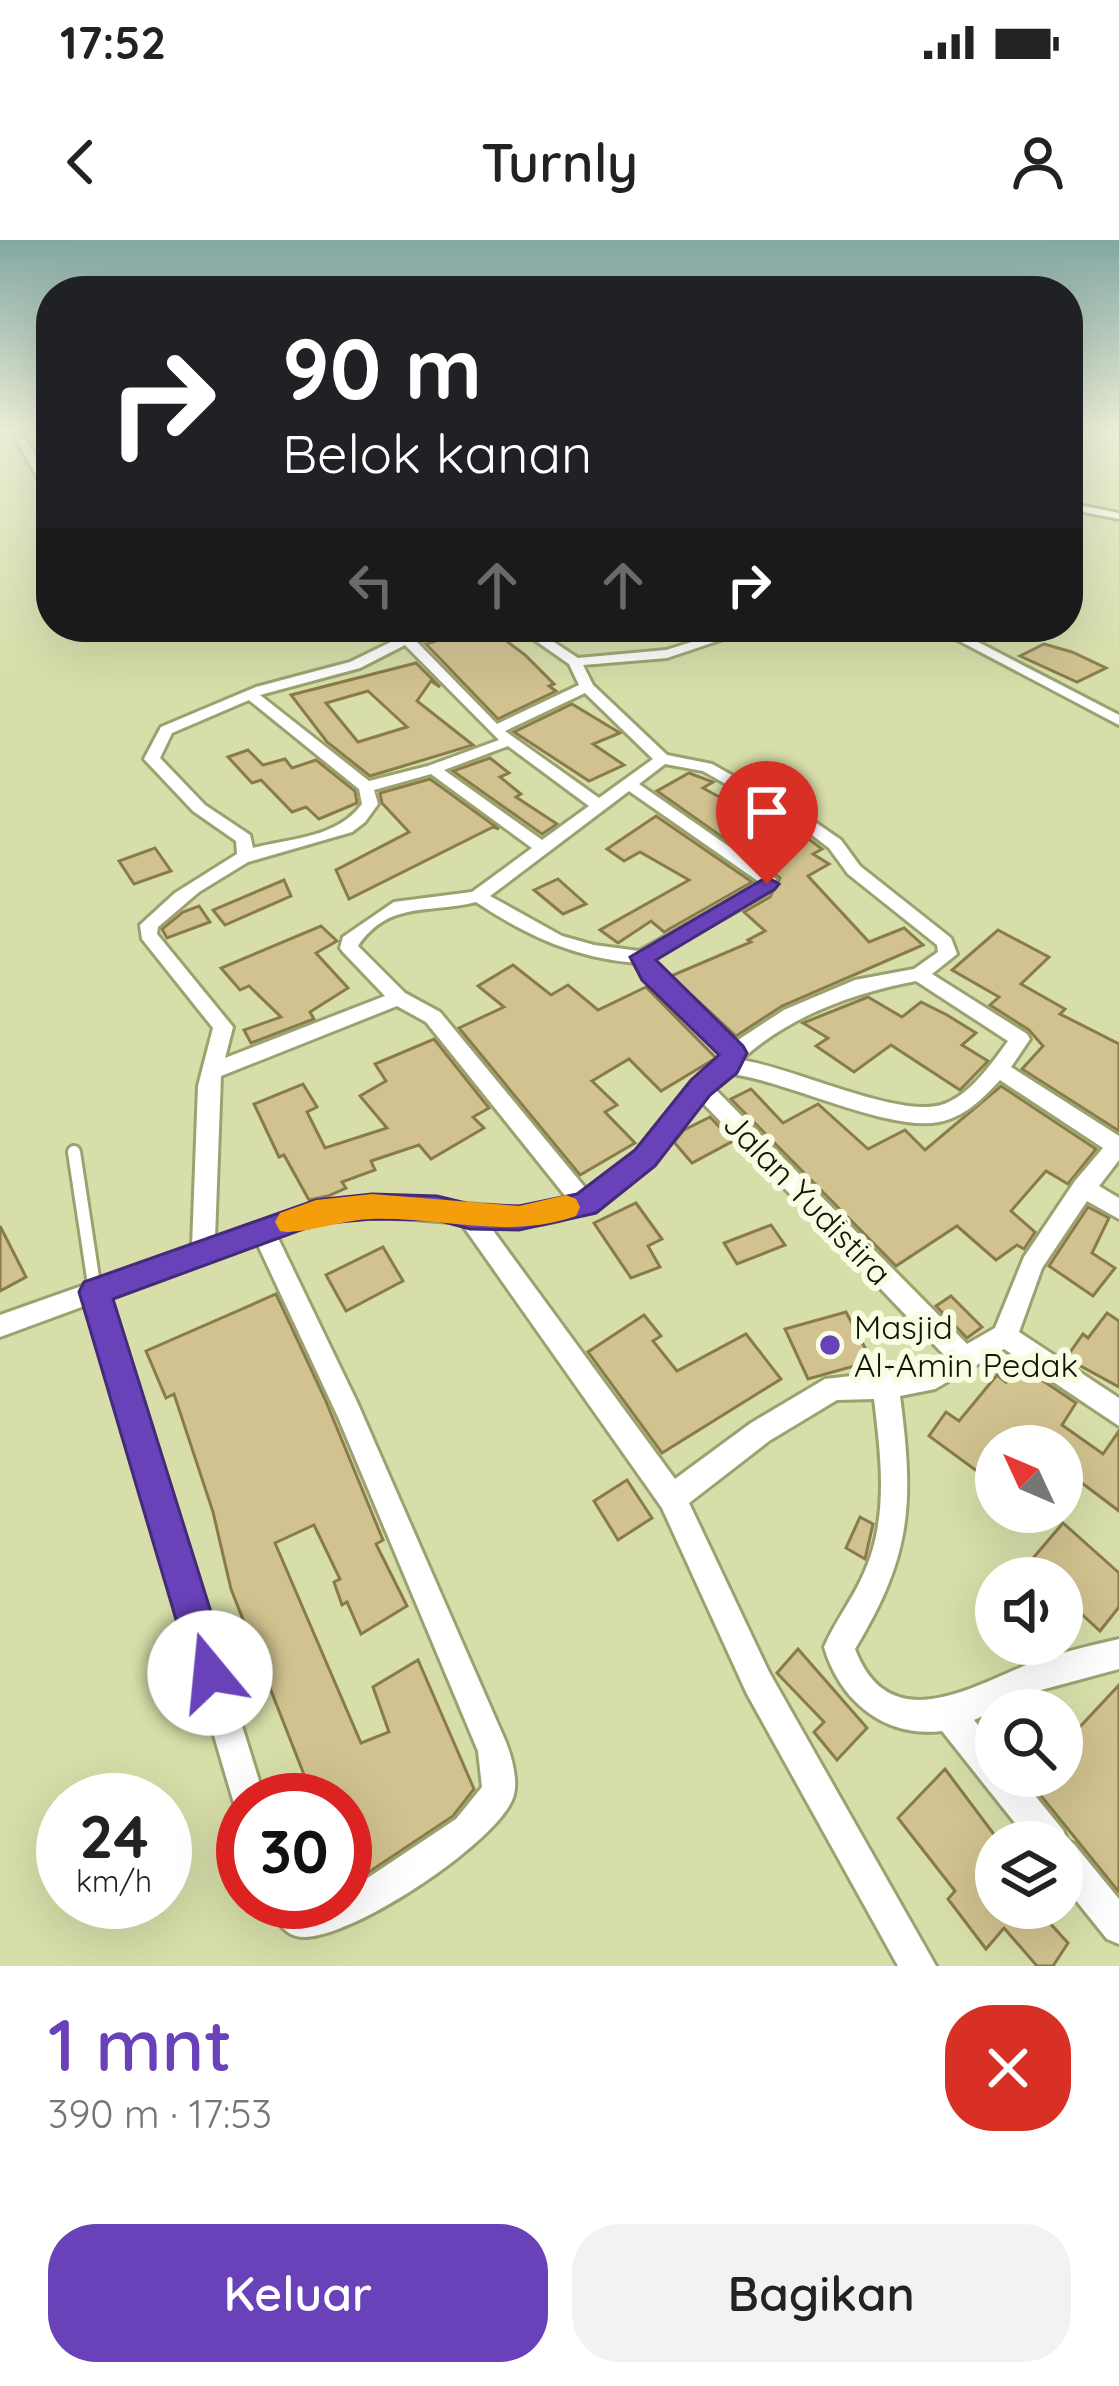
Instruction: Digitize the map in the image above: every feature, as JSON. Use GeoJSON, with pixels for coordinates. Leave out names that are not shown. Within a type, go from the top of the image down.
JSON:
{"type":"FeatureCollection","features":[{"type":"Feature","properties":{"kind":"street"},"geometry":{"type":"LineString","coordinates":[[246,856],[244,839],[199,808],[152,759],[166,730],[250,694],[356,665],[405,642],[502,735],[596,804]]}},
{"type":"Feature","properties":{"kind":"street"},"geometry":{"type":"LineString","coordinates":[[0,1326],[316,1212],[372,1206],[519,1218],[585,1204],[645,1158],[700,1088],[731,1059],[790,1015],[862,986],[919,974],[948,954],[945,942],[854,870],[836,844],[707,767],[662,759],[587,687],[575,662],[545,642]]}},
{"type":"Feature","properties":{"kind":"street"},"geometry":{"type":"LineString","coordinates":[[575,662],[667,654],[705,642]]}},
{"type":"Feature","properties":{"kind":"street"},"geometry":{"type":"LineString","coordinates":[[968,642],[1119,721]]}},
{"type":"Feature","properties":{"kind":"street"},"geometry":{"type":"LineString","coordinates":[[366,787],[433,770],[587,687]]}},
{"type":"Feature","properties":{"kind":"street"},"geometry":{"type":"LineString","coordinates":[[203,1254],[208,1086],[223,1027],[148,930],[164,910],[246,856],[318,839],[367,812],[366,787],[250,694]]}},
{"type":"Feature","properties":{"kind":"street"},"geometry":{"type":"LineString","coordinates":[[585,1204],[433,1017],[398,998],[349,948],[349,940],[394,907],[478,896],[662,759]]}},
{"type":"Feature","properties":{"kind":"street"},"geometry":{"type":"LineString","coordinates":[[433,770],[544,849]]}},
{"type":"Feature","properties":{"kind":"street"},"geometry":{"type":"LineString","coordinates":[[478,896],[549,940],[592,954],[642,957],[762,890],[767,879],[627,783]]}},
{"type":"Feature","properties":{"kind":"street"},"geometry":{"type":"LineString","coordinates":[[642,957],[651,974],[731,1059],[910,1116],[939,1114],[965,1102],[1020,1039],[919,974]]}},
{"type":"Feature","properties":{"kind":"street"},"geometry":{"type":"LineString","coordinates":[[215,1070],[398,998]]}},
{"type":"Feature","properties":{"kind":"street"},"geometry":{"type":"LineString","coordinates":[[671,1498],[760,1432],[834,1388],[926,1380],[1005,1336],[1032,1264],[1083,1187],[1118,1146],[998,1069]]}},
{"type":"Feature","properties":{"kind":"street","name":"Jalan Yudistira"},"geometry":{"type":"LineString","coordinates":[[700,1088],[966,1360]]}},
{"type":"Feature","properties":{"kind":"street"},"geometry":{"type":"LineString","coordinates":[[1083,1187],[1119,1210]]}},
{"type":"Feature","properties":{"kind":"street"},"geometry":{"type":"LineString","coordinates":[[470,1217],[671,1498],[758,1683],[918,1966]]}},
{"type":"Feature","properties":{"kind":"street"},"geometry":{"type":"LineString","coordinates":[[263,1232],[357,1433],[494,1751],[500,1779],[499,1792],[468,1831],[372,1895]]}},
{"type":"Feature","properties":{"kind":"street"},"geometry":{"type":"LineString","coordinates":[[95,1292],[241,1773]]}},
{"type":"Feature","properties":{"kind":"street"},"geometry":{"type":"LineString","coordinates":[[1005,1336],[1119,1413]]}},
{"type":"Feature","properties":{"kind":"street"},"geometry":{"type":"LineString","coordinates":[[886,1386],[898,1496],[887,1559],[868,1602],[839,1646],[844,1668],[856,1684],[887,1708],[930,1717],[1060,1668],[1119,1654]]}},
{"type":"Feature","properties":{"kind":"street"},"geometry":{"type":"LineString","coordinates":[[948,1714],[975,1748]]}},
{"type":"Feature","properties":{"kind":"street"},"geometry":{"type":"LineString","coordinates":[[1015,1797],[1034,1821]]}},
{"type":"Feature","properties":{"kind":"street"},"geometry":{"type":"LineString","coordinates":[[1083,1882],[1119,1927]]}},
{"type":"Feature","properties":{"kind":"lane"},"geometry":{"type":"LineString","coordinates":[[74,1152],[95,1292]]}},
{"type":"Feature","properties":{"kind":"building"},"geometry":{"type":"Polygon","coordinates":[[[508,642],[556,691],[498,719],[426,644],[508,642]]]}},
{"type":"Feature","properties":{"kind":"building"},"geometry":{"type":"Polygon","coordinates":[[[1044,644],[1106,668],[1077,682],[1020,656],[1044,644]]]}},
{"type":"Feature","properties":{"kind":"building"},"geometry":{"type":"Polygon","coordinates":[[[416,663],[440,687],[431,681],[417,701],[473,745],[370,776],[327,742],[291,695],[416,663]],[[368,691],[326,703],[358,742],[407,727],[368,691]]]}},
{"type":"Feature","properties":{"kind":"building"},"geometry":{"type":"Polygon","coordinates":[[[572,704],[620,733],[593,744],[624,765],[589,781],[514,732],[572,704]]]}},
{"type":"Feature","properties":{"kind":"building"},"geometry":{"type":"Polygon","coordinates":[[[248,750],[263,765],[285,759],[292,768],[316,760],[355,791],[357,803],[319,819],[306,807],[292,812],[261,780],[252,783],[228,757],[248,750]]]}},
{"type":"Feature","properties":{"kind":"building"},"geometry":{"type":"Polygon","coordinates":[[[490,758],[509,773],[500,777],[521,794],[516,797],[557,824],[542,834],[453,771],[490,758]]]}},
{"type":"Feature","properties":{"kind":"building"},"geometry":{"type":"Polygon","coordinates":[[[689,773],[713,782],[703,788],[750,814],[755,811],[797,830],[822,849],[813,854],[829,864],[808,876],[869,942],[904,928],[923,945],[782,1006],[736,1036],[671,976],[751,942],[748,940],[765,931],[744,912],[770,897],[780,878],[657,791],[689,773]]]}},
{"type":"Feature","properties":{"kind":"building"},"geometry":{"type":"Polygon","coordinates":[[[430,779],[499,829],[493,827],[349,899],[336,870],[409,832],[382,803],[380,793],[430,779]]]}},
{"type":"Feature","properties":{"kind":"building"},"geometry":{"type":"Polygon","coordinates":[[[656,816],[752,882],[664,932],[651,921],[618,943],[600,930],[689,880],[640,852],[624,861],[607,849],[656,816]]]}},
{"type":"Feature","properties":{"kind":"building"},"geometry":{"type":"Polygon","coordinates":[[[155,848],[171,871],[134,884],[119,861],[155,848]]]}},
{"type":"Feature","properties":{"kind":"building"},"geometry":{"type":"Polygon","coordinates":[[[558,879],[586,904],[563,914],[534,890],[558,879]]]}},
{"type":"Feature","properties":{"kind":"building"},"geometry":{"type":"Polygon","coordinates":[[[284,880],[291,896],[225,925],[213,910],[284,880]]]}},
{"type":"Feature","properties":{"kind":"building"},"geometry":{"type":"Polygon","coordinates":[[[199,906],[210,922],[167,938],[162,929],[199,906]]]}},
{"type":"Feature","properties":{"kind":"building"},"geometry":{"type":"Polygon","coordinates":[[[321,926],[337,941],[316,953],[348,988],[310,1012],[314,1019],[251,1043],[244,1030],[281,1017],[249,986],[240,990],[221,968],[321,926]]]}},
{"type":"Feature","properties":{"kind":"building"},"geometry":{"type":"Polygon","coordinates":[[[998,930],[1049,957],[1021,984],[1065,1009],[1060,1014],[1119,1044],[1119,1131],[1022,1069],[1043,1046],[1029,1030],[990,1005],[999,997],[952,970],[998,930]]]}},
{"type":"Feature","properties":{"kind":"building"},"geometry":{"type":"Polygon","coordinates":[[[513,965],[551,995],[568,985],[598,1010],[646,987],[716,1058],[661,1091],[629,1059],[592,1081],[617,1105],[605,1112],[635,1143],[580,1175],[459,1028],[504,1007],[478,986],[513,965]]]}},
{"type":"Feature","properties":{"kind":"building"},"geometry":{"type":"Polygon","coordinates":[[[868,997],[902,1017],[921,1002],[947,1015],[976,1033],[962,1045],[988,1061],[960,1090],[891,1045],[854,1072],[816,1046],[828,1038],[803,1023],[868,997]]]}},
{"type":"Feature","properties":{"kind":"building"},"geometry":{"type":"Polygon","coordinates":[[[434,1039],[489,1108],[473,1117],[484,1128],[431,1159],[419,1145],[371,1161],[375,1170],[342,1182],[346,1188],[309,1200],[284,1155],[279,1157],[254,1104],[303,1084],[317,1107],[307,1112],[325,1148],[387,1128],[360,1096],[386,1081],[375,1064],[434,1039]]]}},
{"type":"Feature","properties":{"kind":"building"},"geometry":{"type":"Polygon","coordinates":[[[1001,1086],[1096,1149],[1068,1184],[1046,1171],[1011,1211],[1035,1232],[1024,1249],[1017,1245],[996,1260],[957,1226],[896,1266],[731,1099],[751,1089],[783,1123],[818,1104],[868,1149],[905,1130],[925,1150],[1001,1086]]]}},
{"type":"Feature","properties":{"kind":"building"},"geometry":{"type":"Polygon","coordinates":[[[710,1117],[733,1141],[692,1163],[674,1142],[684,1130],[710,1117]]]}},
{"type":"Feature","properties":{"kind":"building"},"geometry":{"type":"Polygon","coordinates":[[[636,1203],[662,1239],[648,1246],[660,1267],[631,1278],[594,1223],[636,1203]]]}},
{"type":"Feature","properties":{"kind":"building"},"geometry":{"type":"Polygon","coordinates":[[[1088,1207],[1109,1218],[1092,1253],[1115,1268],[1093,1296],[1049,1266],[1088,1207]]]}},
{"type":"Feature","properties":{"kind":"building"},"geometry":{"type":"Polygon","coordinates":[[[771,1225],[785,1245],[737,1264],[724,1243],[771,1225]]]}},
{"type":"Feature","properties":{"kind":"building"},"geometry":{"type":"Polygon","coordinates":[[[0,1226],[26,1277],[0,1291],[0,1226]]]}},
{"type":"Feature","properties":{"kind":"building"},"geometry":{"type":"Polygon","coordinates":[[[383,1247],[403,1281],[346,1311],[326,1275],[383,1247]]]}},
{"type":"Feature","properties":{"kind":"building"},"geometry":{"type":"Polygon","coordinates":[[[276,1294],[325,1399],[383,1540],[376,1544],[407,1606],[361,1634],[347,1602],[342,1605],[334,1582],[340,1579],[314,1525],[275,1543],[361,1743],[389,1732],[373,1687],[418,1660],[474,1789],[453,1816],[372,1870],[372,1773],[303,1773],[231,1589],[213,1512],[174,1394],[166,1398],[146,1351],[276,1294]]]}},
{"type":"Feature","properties":{"kind":"building"},"geometry":{"type":"Polygon","coordinates":[[[951,1296],[982,1327],[967,1338],[936,1306],[951,1296]]]}},
{"type":"Feature","properties":{"kind":"building"},"geometry":{"type":"Polygon","coordinates":[[[846,1312],[872,1361],[808,1379],[785,1329],[846,1312]]]}},
{"type":"Feature","properties":{"kind":"building"},"geometry":{"type":"Polygon","coordinates":[[[1107,1313],[1119,1321],[1119,1387],[1066,1358],[1107,1313]]]}},
{"type":"Feature","properties":{"kind":"building"},"geometry":{"type":"Polygon","coordinates":[[[644,1315],[661,1336],[653,1341],[677,1371],[746,1334],[781,1379],[662,1453],[588,1352],[644,1315]]]}},
{"type":"Feature","properties":{"kind":"building"},"geometry":{"type":"Polygon","coordinates":[[[1018,1364],[1076,1403],[1062,1425],[975,1425],[975,1470],[929,1436],[946,1412],[959,1421],[997,1375],[1006,1382],[1018,1364]]]}},
{"type":"Feature","properties":{"kind":"building"},"geometry":{"type":"Polygon","coordinates":[[[1119,1431],[1119,1511],[1083,1484],[1083,1440],[1103,1454],[1119,1431]]]}},
{"type":"Feature","properties":{"kind":"building"},"geometry":{"type":"Polygon","coordinates":[[[627,1480],[652,1518],[618,1540],[594,1501],[627,1480]]]}},
{"type":"Feature","properties":{"kind":"building"},"geometry":{"type":"Polygon","coordinates":[[[860,1517],[873,1524],[865,1559],[846,1548],[860,1517]]]}},
{"type":"Feature","properties":{"kind":"building"},"geometry":{"type":"Polygon","coordinates":[[[1054,1533],[1074,1533],[1119,1573],[1119,1607],[1100,1631],[1083,1615],[1083,1557],[1034,1557],[1054,1533]]]}},
{"type":"Feature","properties":{"kind":"building"},"geometry":{"type":"Polygon","coordinates":[[[798,1649],[867,1728],[837,1760],[814,1732],[824,1722],[777,1673],[798,1649]]]}},
{"type":"Feature","properties":{"kind":"building"},"geometry":{"type":"Polygon","coordinates":[[[1119,1685],[1118,1891],[1083,1848],[1083,1821],[1061,1821],[1042,1797],[1083,1797],[1083,1724],[1119,1685]]]}},
{"type":"Feature","properties":{"kind":"building"},"geometry":{"type":"Polygon","coordinates":[[[945,1769],[984,1821],[975,1821],[975,1929],[1003,1929],[986,1949],[948,1899],[955,1891],[898,1818],[945,1769]]]}},
{"type":"Feature","properties":{"kind":"building"},"geometry":{"type":"Polygon","coordinates":[[[1005,1929],[1055,1929],[1068,1943],[1053,1966],[1037,1966],[1005,1929]]]}},
{"type":"Feature","properties":{"kind":"slow traffic"},"geometry":{"type":"LineString","coordinates":[[290,1222],[316,1212],[372,1206],[519,1218],[566,1207]]}},
{"type":"Feature","properties":{"kind":"place","name":"Masjid Al-Amin Pedak"},"geometry":{"type":"Point","coordinates":[830,1345]}},
{"type":"Feature","properties":{"kind":"route"},"geometry":{"type":"LineString","coordinates":[[210,1673],[95,1292],[316,1212],[372,1206],[519,1218],[585,1204],[645,1158],[666,1126],[700,1088],[728,1066],[734,1053],[651,974],[642,957],[767,884]]}}]}
